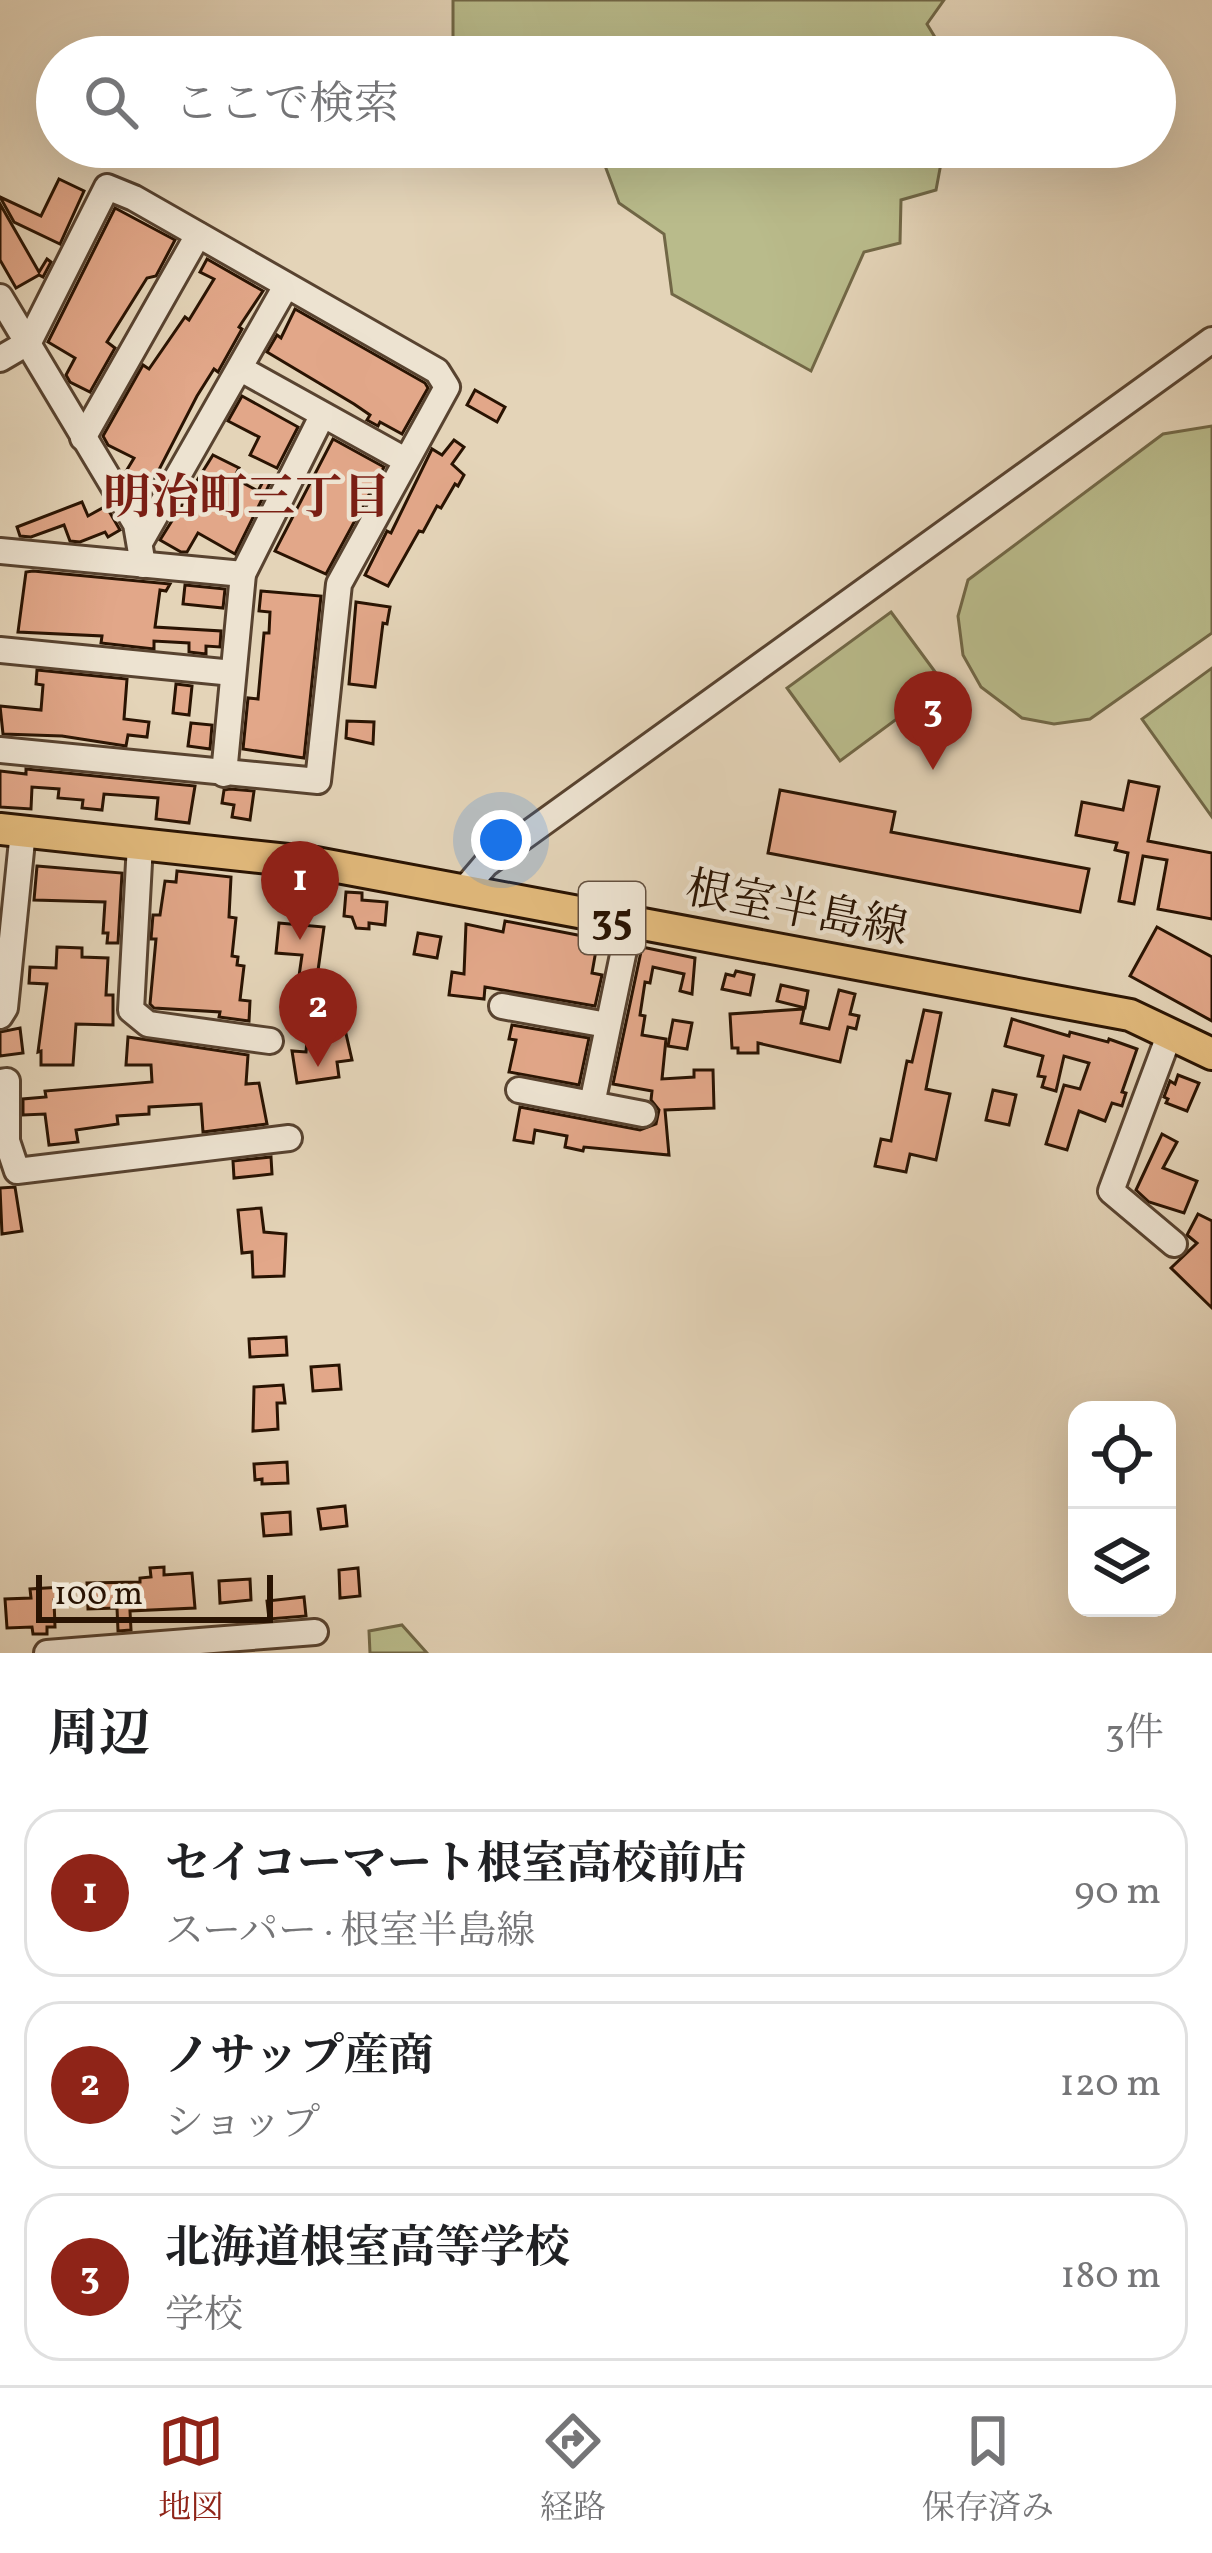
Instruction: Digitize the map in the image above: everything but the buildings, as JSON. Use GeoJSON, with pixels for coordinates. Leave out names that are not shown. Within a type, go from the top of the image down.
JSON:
{"type":"FeatureCollection","features":[{"type":"Feature","properties":{"kind":"main road","name":"根室半島線"},"geometry":{"type":"LineString","coordinates":[[11,830],[316,863],[1130,1015],[1212,1054]]}},
{"type":"Feature","properties":{"kind":"street"},"geometry":{"type":"LineString","coordinates":[[0,359],[29,342],[107,187],[437,371],[447,387],[338,584],[318,781],[0,750]]}},
{"type":"Feature","properties":{"kind":"street"},"geometry":{"type":"LineString","coordinates":[[83,438],[199,235]]}},
{"type":"Feature","properties":{"kind":"street"},"geometry":{"type":"LineString","coordinates":[[143,552],[286,286]]}},
{"type":"Feature","properties":{"kind":"street"},"geometry":{"type":"LineString","coordinates":[[0,297],[136,524],[143,552]]}},
{"type":"Feature","properties":{"kind":"street"},"geometry":{"type":"LineString","coordinates":[[463,891],[486,864],[1212,340]]}},
{"type":"Feature","properties":{"kind":"street"},"geometry":{"type":"LineString","coordinates":[[241,369],[405,460]]}},
{"type":"Feature","properties":{"kind":"street"},"geometry":{"type":"LineString","coordinates":[[224,774],[243,574],[322,416]]}},
{"type":"Feature","properties":{"kind":"street"},"geometry":{"type":"LineString","coordinates":[[0,551],[143,552],[243,574]]}},
{"type":"Feature","properties":{"kind":"street"},"geometry":{"type":"LineString","coordinates":[[0,650],[233,673]]}},
{"type":"Feature","properties":{"kind":"street"},"geometry":{"type":"LineString","coordinates":[[0,1016],[5,1008],[11,830]]}},
{"type":"Feature","properties":{"kind":"street"},"geometry":{"type":"LineString","coordinates":[[140,844],[130,1010],[148,1024],[270,1041]]}},
{"type":"Feature","properties":{"kind":"street"},"geometry":{"type":"LineString","coordinates":[[592,1104],[630,922]]}},
{"type":"Feature","properties":{"kind":"street"},"geometry":{"type":"LineString","coordinates":[[502,1006],[607,1025]]}},
{"type":"Feature","properties":{"kind":"street"},"geometry":{"type":"LineString","coordinates":[[1170,1033],[1111,1191],[1174,1244]]}},
{"type":"Feature","properties":{"kind":"street"},"geometry":{"type":"LineString","coordinates":[[0,1082],[7,1082],[4,1141],[17,1172],[289,1138]]}},
{"type":"Feature","properties":{"kind":"street"},"geometry":{"type":"LineString","coordinates":[[519,1090],[643,1114]]}},
{"type":"Feature","properties":{"kind":"street"},"geometry":{"type":"LineString","coordinates":[[47,1653],[315,1632]]}},
{"type":"Feature","properties":{"kind":"green space"},"geometry":{"type":"Polygon","coordinates":[[[453,0],[944,0],[927,24],[934,36],[453,36],[453,0]]]}},
{"type":"Feature","properties":{"kind":"green space"},"geometry":{"type":"Polygon","coordinates":[[[606,168],[940,168],[936,190],[901,200],[900,243],[864,252],[811,371],[672,294],[664,234],[619,203],[606,168]]]}},
{"type":"Feature","properties":{"kind":"green space"},"geometry":{"type":"Polygon","coordinates":[[[1212,426],[1212,633],[1090,719],[1054,724],[1022,718],[981,687],[963,655],[958,616],[968,580],[1163,434],[1212,426]]]}},
{"type":"Feature","properties":{"kind":"green space"},"geometry":{"type":"Polygon","coordinates":[[[891,612],[944,684],[840,761],[787,688],[891,612]]]}},
{"type":"Feature","properties":{"kind":"green space"},"geometry":{"type":"Polygon","coordinates":[[[1212,668],[1212,817],[1142,719],[1212,668]]]}},
{"type":"Feature","properties":{"kind":"green space"},"geometry":{"type":"Polygon","coordinates":[[[402,1625],[427,1653],[370,1653],[369,1631],[402,1625]]]}},
{"type":"Feature","properties":{"kind":"place","name":"北海道根室高等学校"},"geometry":{"type":"Point","coordinates":[933,770]}},
{"type":"Feature","properties":{"kind":"place","name":"セイコーマート根室高校前店"},"geometry":{"type":"Point","coordinates":[300,940]}},
{"type":"Feature","properties":{"kind":"place","name":"ノサップ産商"},"geometry":{"type":"Point","coordinates":[318,1067]}},
{"type":"Feature","properties":{"kind":"district","name":"明治町三丁目"},"geometry":{"type":"Point","coordinates":[247,496]}}]}
